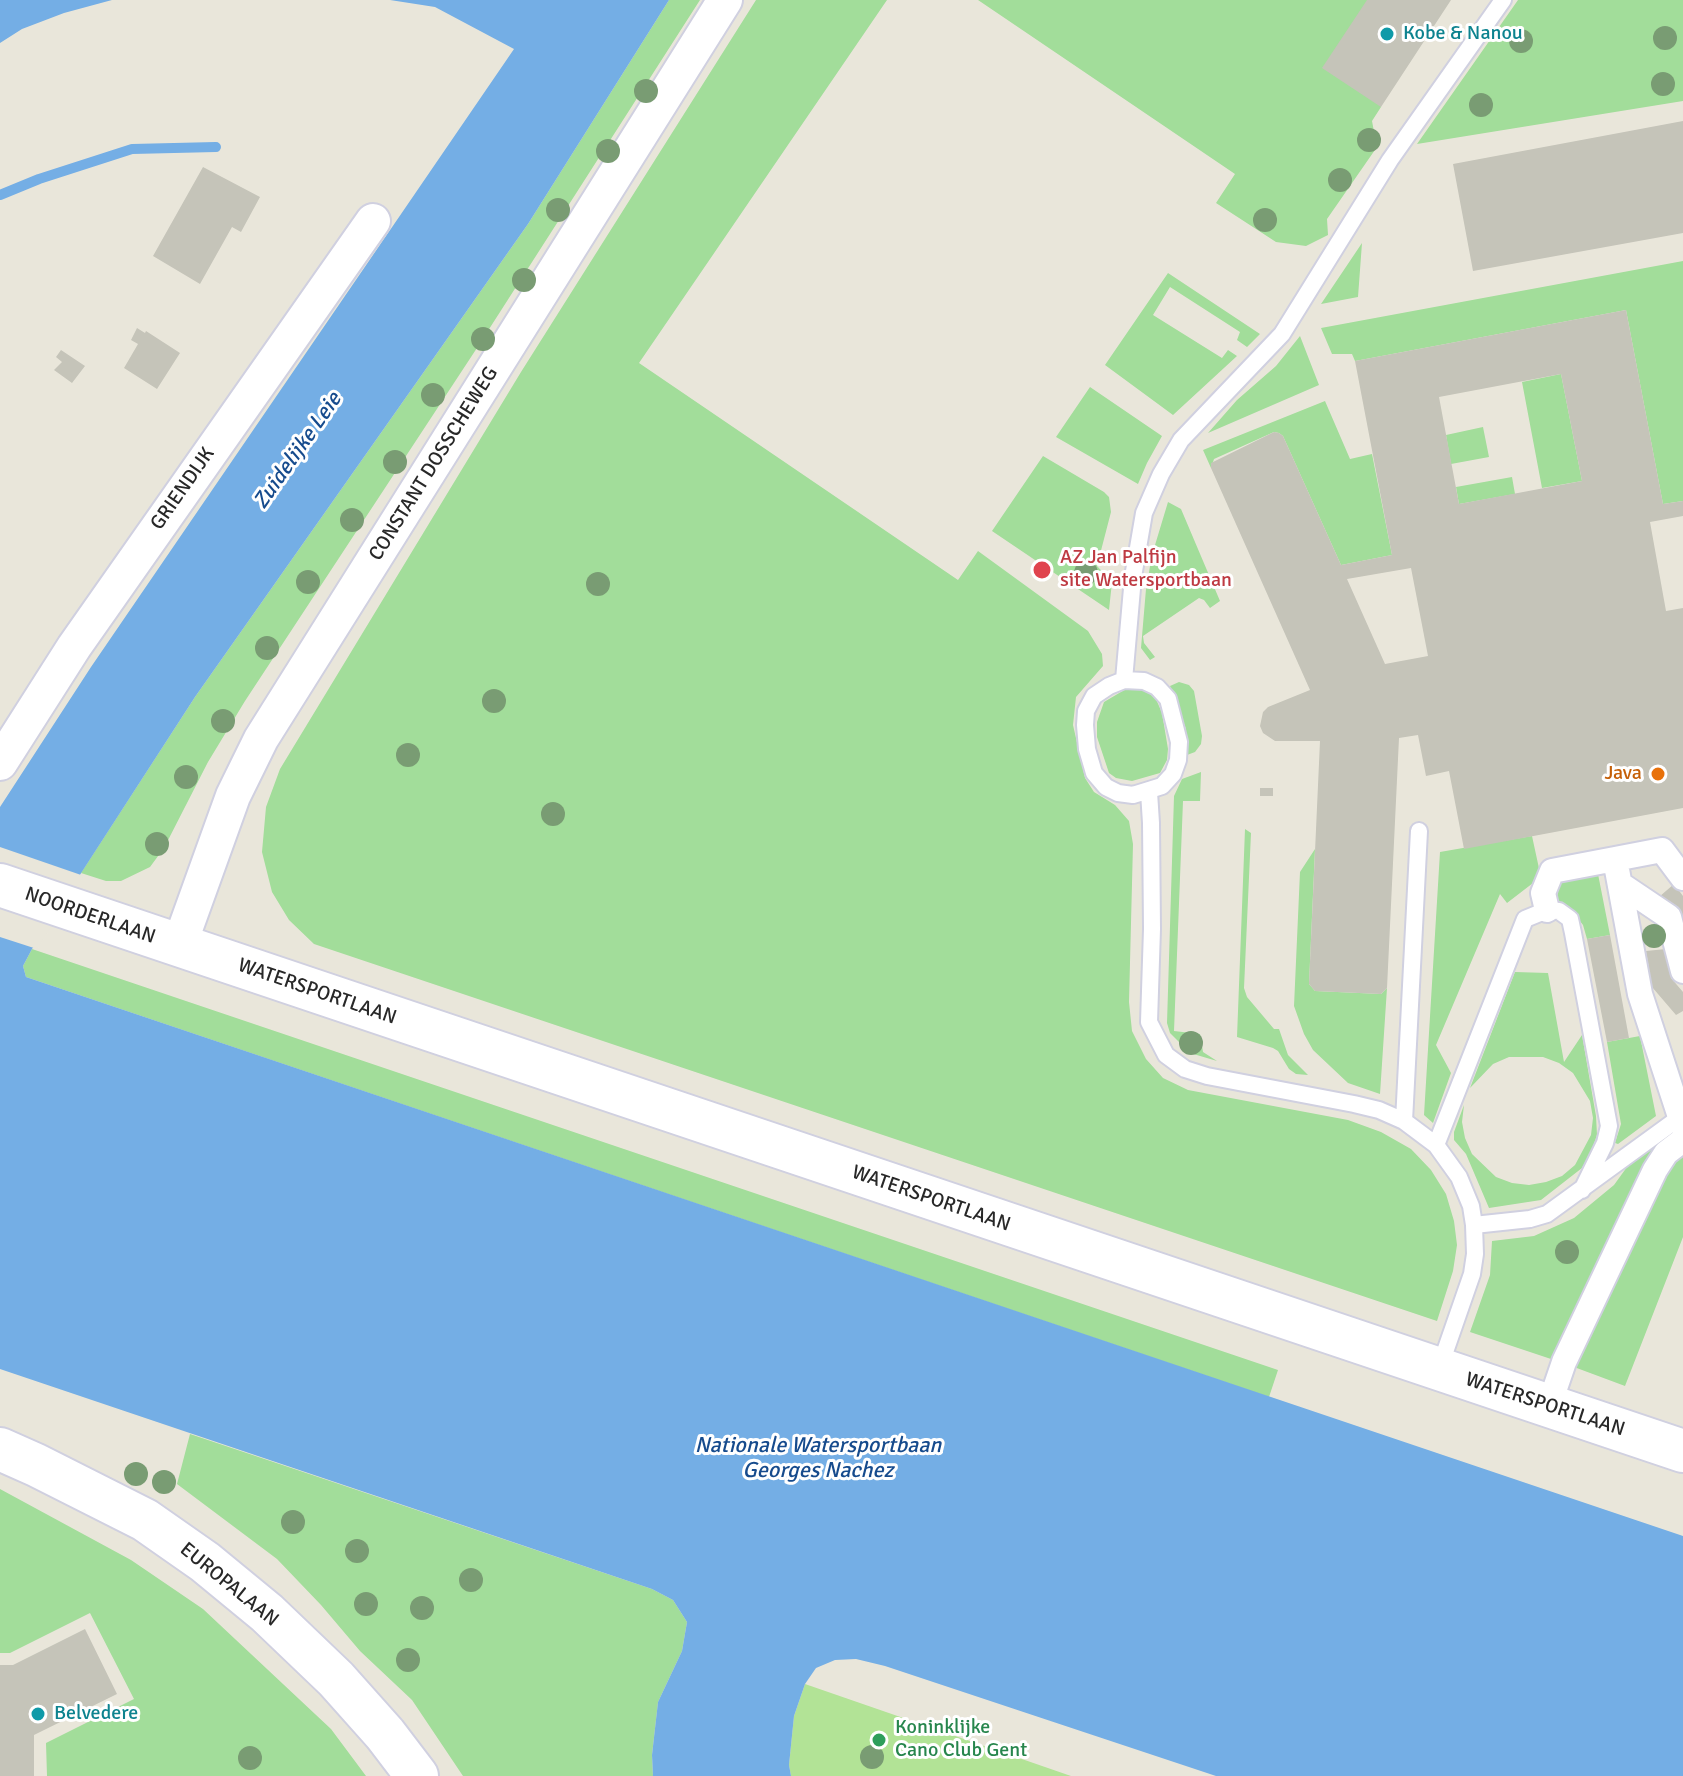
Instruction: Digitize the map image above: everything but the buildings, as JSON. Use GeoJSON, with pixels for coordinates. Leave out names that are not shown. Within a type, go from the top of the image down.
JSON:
{"type":"FeatureCollection","features":[{"type":"Feature","properties":{"kind":"street","name":"CONSTANT DOSSCHEWEG"},"geometry":{"type":"LineString","coordinates":[[179,946],[233,796],[261,739],[725,0]]}},
{"type":"Feature","properties":{"kind":"street","name":"GRIENDIJK"},"geometry":{"type":"LineString","coordinates":[[0,763],[74,647],[373,221]]}},
{"type":"Feature","properties":{"kind":"street"},"geometry":{"type":"LineString","coordinates":[[1547,910],[1543,893],[1552,871],[1662,850],[1683,878]]}},
{"type":"Feature","properties":{"kind":"street"},"geometry":{"type":"LineString","coordinates":[[1549,1406],[1564,1362],[1655,1170],[1682,1125],[1640,994],[1615,859]]}},
{"type":"Feature","properties":{"kind":"street"},"geometry":{"type":"LineString","coordinates":[[1620,884],[1669,917],[1683,971]]}},
{"type":"Feature","properties":{"kind":"street","name":"NOORDERLAAN"},"geometry":{"type":"LineString","coordinates":[[0,885],[179,946]]}},
{"type":"Feature","properties":{"kind":"street","name":"WATERSPORTLAAN"},"geometry":{"type":"LineString","coordinates":[[179,946],[1683,1451]]}},
{"type":"Feature","properties":{"kind":"street","name":"EUROPALAAN"},"geometry":{"type":"LineString","coordinates":[[0,1449],[145,1520],[205,1562],[267,1613],[336,1679],[417,1776]]}},
{"type":"Feature","properties":{"kind":"lane"},"geometry":{"type":"LineString","coordinates":[[1124,680],[1135,564],[1144,513],[1161,474],[1181,440],[1282,334],[1365,197],[1503,0]]}},
{"type":"Feature","properties":{"kind":"lane"},"geometry":{"type":"LineString","coordinates":[[1124,680],[1144,681],[1157,687],[1168,699],[1179,742],[1173,774],[1162,786],[1133,795],[1106,787],[1094,773],[1087,749],[1086,711],[1094,696],[1124,680]]}},
{"type":"Feature","properties":{"kind":"lane"},"geometry":{"type":"LineString","coordinates":[[1149,792],[1152,929],[1149,1022],[1166,1055],[1185,1069],[1207,1076],[1379,1110],[1404,1121],[1436,1145],[1459,1177],[1471,1206],[1475,1254],[1472,1274],[1439,1370]]}},
{"type":"Feature","properties":{"kind":"lane"},"geometry":{"type":"LineString","coordinates":[[1404,1121],[1419,831]]}},
{"type":"Feature","properties":{"kind":"lane"},"geometry":{"type":"LineString","coordinates":[[1436,1145],[1525,919],[1547,910],[1559,911],[1570,919],[1609,1126],[1605,1143],[1582,1190]]}},
{"type":"Feature","properties":{"kind":"lane"},"geometry":{"type":"LineString","coordinates":[[1474,1225],[1530,1219],[1547,1214],[1682,1125]]}},
{"type":"Feature","properties":{"kind":"green space"},"geometry":{"type":"Polygon","coordinates":[[[669,0],[700,0],[245,701],[208,762],[164,848],[150,867],[121,881],[106,881],[81,873],[195,697],[528,224],[669,0]]]}},
{"type":"Feature","properties":{"kind":"green space"},"geometry":{"type":"Polygon","coordinates":[[[756,0],[887,0],[639,363],[958,580],[978,551],[1088,631],[1102,654],[1103,666],[1076,697],[1073,725],[1085,778],[1094,792],[1115,805],[1129,821],[1133,844],[1129,1002],[1132,1031],[1146,1059],[1163,1078],[1188,1090],[1348,1120],[1381,1132],[1411,1149],[1431,1170],[1446,1194],[1454,1221],[1457,1245],[1453,1271],[1437,1321],[314,944],[289,920],[272,892],[262,852],[266,807],[280,769],[521,372],[756,0]]]}},
{"type":"Feature","properties":{"kind":"green space"},"geometry":{"type":"Polygon","coordinates":[[[978,0],[1367,0],[1381,107],[1372,121],[1377,147],[1327,219],[1328,235],[1306,246],[1276,242],[1216,203],[1235,174],[978,0]]]}},
{"type":"Feature","properties":{"kind":"green space"},"geometry":{"type":"Polygon","coordinates":[[[1518,0],[1683,0],[1683,101],[1417,144],[1518,0]]]}},
{"type":"Feature","properties":{"kind":"green space"},"geometry":{"type":"Polygon","coordinates":[[[1362,243],[1358,297],[1321,304],[1362,243]]]}},
{"type":"Feature","properties":{"kind":"green space"},"geometry":{"type":"Polygon","coordinates":[[[1683,261],[1683,501],[1663,504],[1626,310],[1355,361],[1352,354],[1332,354],[1321,328],[1683,261]]]}},
{"type":"Feature","properties":{"kind":"green space"},"geometry":{"type":"Polygon","coordinates":[[[1168,273],[1260,334],[1247,347],[1237,340],[1240,332],[1170,287],[1153,315],[1222,358],[1228,350],[1237,356],[1173,415],[1105,365],[1168,273]]]}},
{"type":"Feature","properties":{"kind":"green space"},"geometry":{"type":"Polygon","coordinates":[[[1300,336],[1319,385],[1208,433],[1237,400],[1276,366],[1300,336]]]}},
{"type":"Feature","properties":{"kind":"green space"},"geometry":{"type":"Polygon","coordinates":[[[1561,374],[1582,481],[1542,488],[1522,382],[1561,374]]]}},
{"type":"Feature","properties":{"kind":"green space"},"geometry":{"type":"Polygon","coordinates":[[[1090,387],[1162,436],[1138,484],[1056,437],[1090,387]]]}},
{"type":"Feature","properties":{"kind":"green space"},"geometry":{"type":"Polygon","coordinates":[[[1325,401],[1350,459],[1372,454],[1392,555],[1341,565],[1279,433],[1274,432],[1214,459],[1211,468],[1203,450],[1325,401]]]}},
{"type":"Feature","properties":{"kind":"green space"},"geometry":{"type":"Polygon","coordinates":[[[1483,427],[1489,457],[1451,464],[1446,435],[1483,427]]]}},
{"type":"Feature","properties":{"kind":"green space"},"geometry":{"type":"Polygon","coordinates":[[[1043,456],[1109,497],[1111,512],[1097,566],[1112,582],[1109,610],[992,531],[1043,456]]]}},
{"type":"Feature","properties":{"kind":"green space"},"geometry":{"type":"Polygon","coordinates":[[[1512,477],[1515,494],[1459,504],[1456,487],[1512,477]]]}},
{"type":"Feature","properties":{"kind":"green space"},"geometry":{"type":"Polygon","coordinates":[[[1168,502],[1181,509],[1220,601],[1210,608],[1199,598],[1143,636],[1144,643],[1155,657],[1150,660],[1141,648],[1146,589],[1152,555],[1168,502]]]}},
{"type":"Feature","properties":{"kind":"green space"},"geometry":{"type":"Polygon","coordinates":[[[1179,682],[1189,685],[1194,691],[1202,736],[1195,752],[1187,755],[1186,729],[1170,686],[1179,682]]]}},
{"type":"Feature","properties":{"kind":"green space"},"geometry":{"type":"Polygon","coordinates":[[[1126,689],[1144,689],[1156,699],[1162,713],[1168,749],[1167,760],[1160,773],[1132,781],[1116,778],[1109,773],[1097,737],[1097,722],[1104,702],[1126,689]]]}},
{"type":"Feature","properties":{"kind":"green space"},"geometry":{"type":"Polygon","coordinates":[[[1201,772],[1200,801],[1183,801],[1174,1031],[1200,1034],[1203,1052],[1217,1061],[1190,1053],[1170,1033],[1167,1023],[1174,796],[1182,779],[1201,772]]]}},
{"type":"Feature","properties":{"kind":"green space"},"geometry":{"type":"Polygon","coordinates":[[[1245,829],[1251,833],[1244,988],[1247,997],[1274,1029],[1279,1029],[1288,1055],[1308,1075],[1296,1074],[1289,1069],[1273,1048],[1237,1037],[1245,829]]]}},
{"type":"Feature","properties":{"kind":"green space"},"geometry":{"type":"Polygon","coordinates":[[[1532,836],[1540,873],[1533,883],[1507,903],[1500,894],[1436,1045],[1451,1073],[1433,1123],[1424,1115],[1440,852],[1532,836]]]}},
{"type":"Feature","properties":{"kind":"green space"},"geometry":{"type":"Polygon","coordinates":[[[1315,849],[1309,984],[1315,991],[1381,994],[1387,988],[1380,1094],[1348,1083],[1313,1050],[1294,1006],[1300,872],[1315,849]]]}},
{"type":"Feature","properties":{"kind":"green space"},"geometry":{"type":"Polygon","coordinates":[[[1597,869],[1610,935],[1587,939],[1583,925],[1569,907],[1550,903],[1558,894],[1558,876],[1597,869]]]}},
{"type":"Feature","properties":{"kind":"green space"},"geometry":{"type":"Polygon","coordinates":[[[32,949],[1278,1370],[1269,1397],[26,977],[23,966],[32,949]]]}},
{"type":"Feature","properties":{"kind":"green space"},"geometry":{"type":"Polygon","coordinates":[[[1515,972],[1548,973],[1564,1062],[1582,1035],[1597,1135],[1582,1168],[1541,1200],[1489,1208],[1466,1154],[1454,1140],[1464,1105],[1462,1122],[1472,1154],[1496,1177],[1529,1185],[1562,1176],[1575,1165],[1591,1135],[1593,1118],[1590,1101],[1573,1073],[1543,1057],[1509,1057],[1493,1064],[1470,1088],[1515,972]]]}},
{"type":"Feature","properties":{"kind":"green space"},"geometry":{"type":"Polygon","coordinates":[[[1640,1036],[1656,1116],[1618,1144],[1615,1143],[1621,1124],[1607,1042],[1640,1036]]]}},
{"type":"Feature","properties":{"kind":"green space"},"geometry":{"type":"Polygon","coordinates":[[[1668,1136],[1641,1170],[1554,1360],[1470,1332],[1490,1275],[1492,1241],[1534,1236],[1574,1218],[1614,1185],[1627,1167],[1668,1136]]]}},
{"type":"Feature","properties":{"kind":"green space"},"geometry":{"type":"Polygon","coordinates":[[[1683,1153],[1683,1237],[1625,1386],[1574,1367],[1664,1175],[1683,1153]]]}},
{"type":"Feature","properties":{"kind":"green space"},"geometry":{"type":"Polygon","coordinates":[[[190,1434],[652,1589],[673,1600],[687,1622],[682,1651],[658,1702],[652,1755],[653,1776],[463,1776],[412,1700],[360,1651],[277,1559],[177,1484],[190,1434]]]}},
{"type":"Feature","properties":{"kind":"green space"},"geometry":{"type":"Polygon","coordinates":[[[0,1489],[131,1560],[203,1609],[331,1729],[366,1776],[47,1776],[46,1743],[134,1699],[90,1613],[10,1653],[0,1653],[0,1489]]]}},
{"type":"Feature","properties":{"kind":"green space","name":"Koninklijke Cano Club Gent"},"geometry":{"type":"Polygon","coordinates":[[[805,1684],[1071,1776],[791,1776],[789,1765],[794,1716],[805,1684]]]}},
{"type":"Feature","properties":{"kind":"water"},"geometry":{"type":"Polygon","coordinates":[[[0,0],[112,0],[22,29],[0,43],[0,0]]]}},
{"type":"Feature","properties":{"kind":"water","name":"Nationale Watersportbaan Georges Nachez"},"geometry":{"type":"Polygon","coordinates":[[[390,0],[669,0],[528,224],[195,697],[32,949],[23,966],[26,977],[1683,1536],[1683,1776],[1216,1776],[856,1659],[835,1660],[816,1668],[805,1684],[794,1716],[789,1765],[791,1776],[653,1776],[652,1755],[658,1702],[682,1651],[687,1622],[673,1600],[652,1589],[0,1369],[0,807],[91,667],[514,49],[435,7],[390,0]]]}},
{"type":"Feature","properties":{"kind":"pier"},"geometry":{"type":"Polygon","coordinates":[[[0,847],[84,876],[37,949],[0,937],[0,847]]]}},
{"type":"Feature","properties":{"kind":"waterway"},"geometry":{"type":"LineString","coordinates":[[0,195],[132,149],[216,147]]}},
{"type":"Feature","properties":{"kind":"place","name":"Kobe & Nanou"},"geometry":{"type":"Point","coordinates":[1387,34]}},
{"type":"Feature","properties":{"kind":"place","name":"AZ Jan Palfijn site Watersportbaan"},"geometry":{"type":"Point","coordinates":[1042,570]}},
{"type":"Feature","properties":{"kind":"place","name":"Java"},"geometry":{"type":"Point","coordinates":[1658,774]}},
{"type":"Feature","properties":{"kind":"place","name":"Belvedere"},"geometry":{"type":"Point","coordinates":[38,1714]}},
{"type":"Feature","properties":{"kind":"place","name":"Koninklijke Cano Club Gent"},"geometry":{"type":"Point","coordinates":[879,1740]}},
{"type":"Feature","properties":{"kind":"water label","name":"Zuidelijke Leie"},"geometry":{"type":"Point","coordinates":[298,451]}}]}
